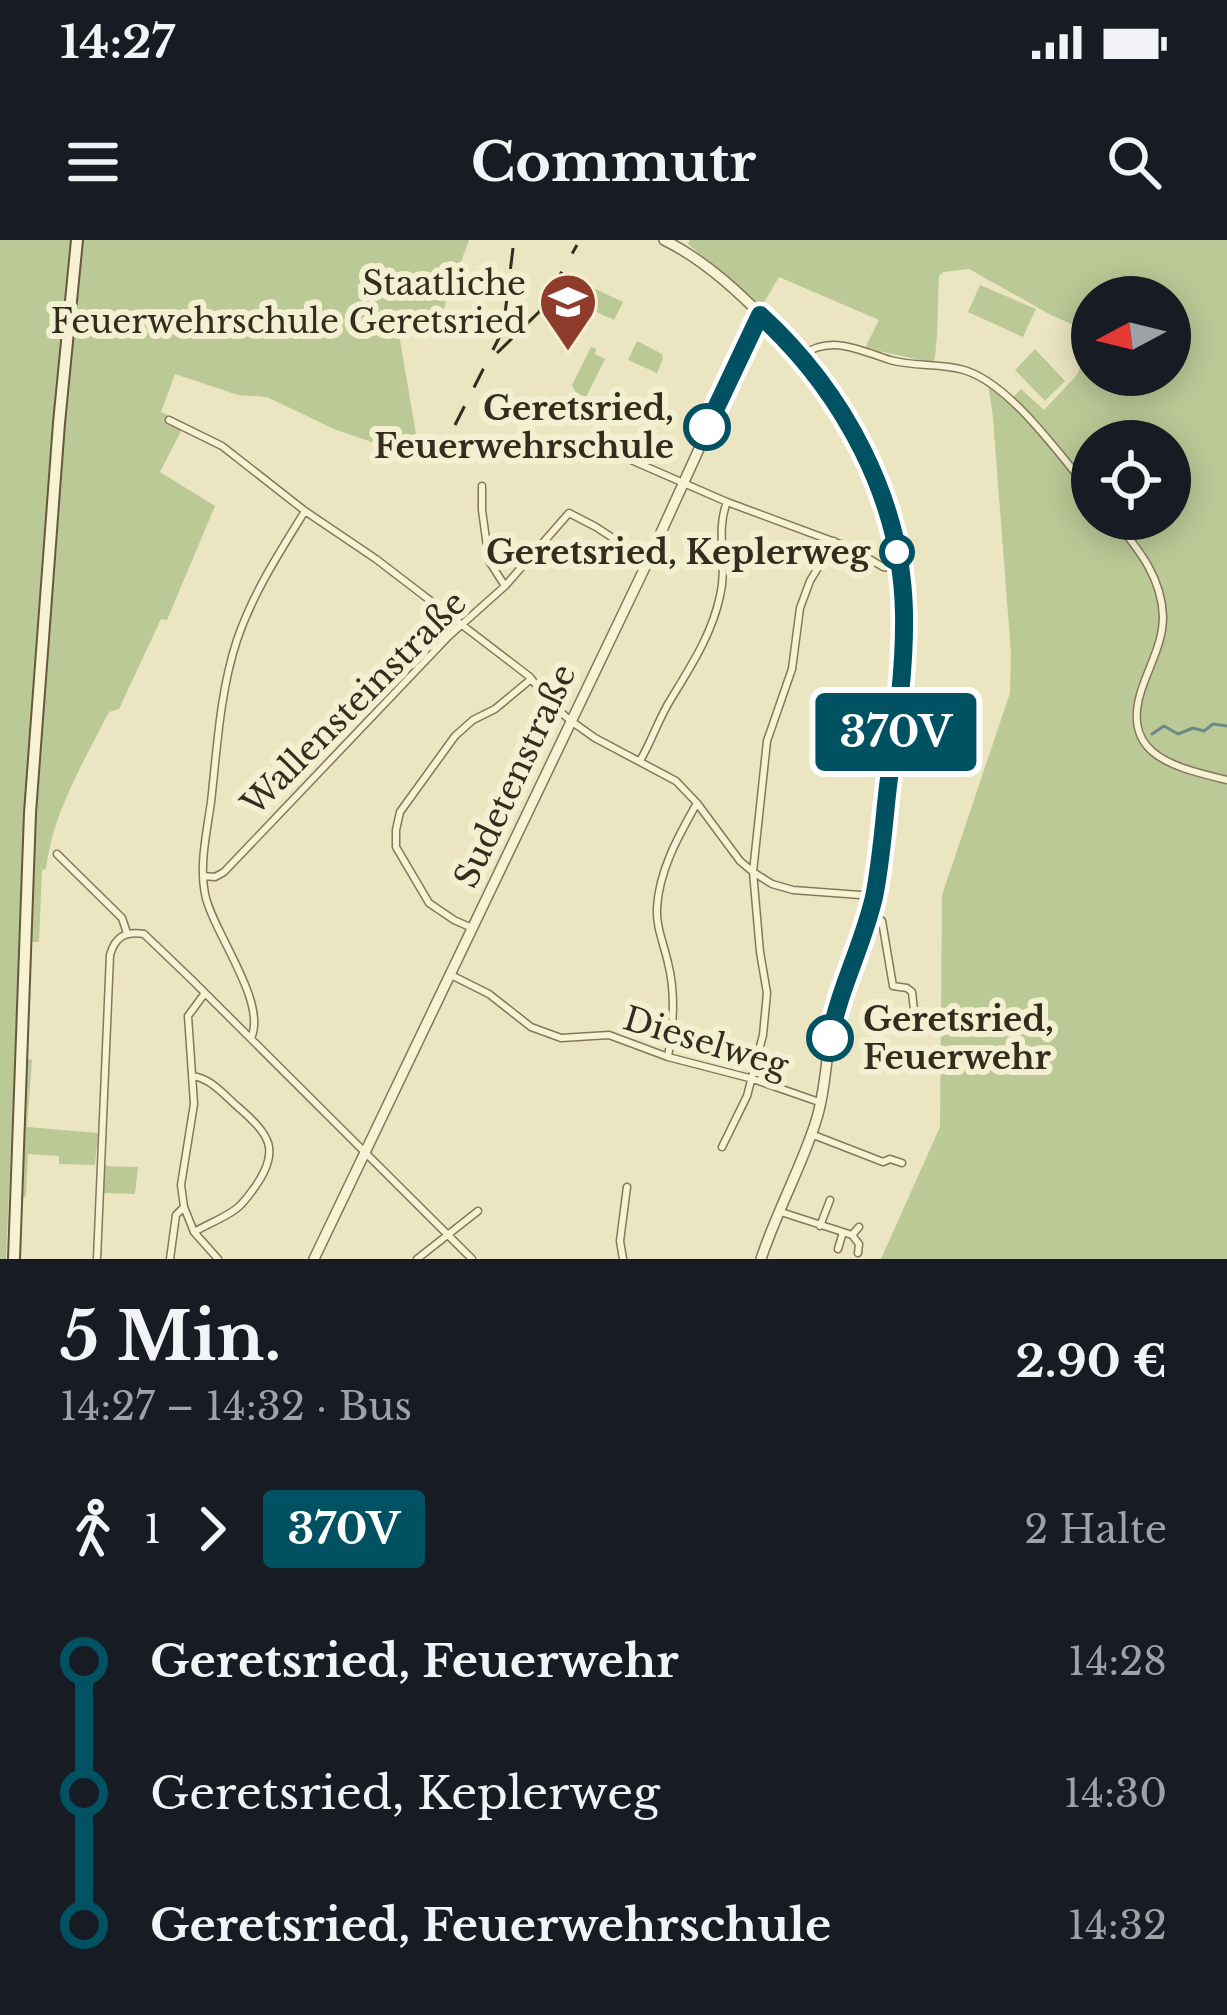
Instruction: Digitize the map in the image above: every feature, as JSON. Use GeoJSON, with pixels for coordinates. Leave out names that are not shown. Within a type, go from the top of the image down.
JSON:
{"type":"FeatureCollection","features":[{"type":"Feature","properties":{"kind":"main road"},"geometry":{"type":"LineString","coordinates":[[14,1259],[29,813],[77,240]]}},
{"type":"Feature","properties":{"kind":"street"},"geometry":{"type":"LineString","coordinates":[[664,240],[718,275],[760,315],[801,356],[847,419],[884,502],[900,569],[902,682],[874,896],[832,1024],[821,1103],[761,1259]]}},
{"type":"Feature","properties":{"kind":"street","name":"Sudetenstraße"},"geometry":{"type":"LineString","coordinates":[[314,1259],[648,561],[760,315]]}},
{"type":"Feature","properties":{"kind":"street"},"geometry":{"type":"LineString","coordinates":[[801,356],[831,343],[904,364],[962,370],[988,380],[1018,406],[1071,468]]}},
{"type":"Feature","properties":{"kind":"street"},"geometry":{"type":"LineString","coordinates":[[169,419],[222,446],[376,559],[531,679],[571,722],[676,781],[753,872],[793,890],[874,896]]}},
{"type":"Feature","properties":{"kind":"street"},"geometry":{"type":"LineString","coordinates":[[624,457],[727,502],[835,541],[883,567],[900,569]]}},
{"type":"Feature","properties":{"kind":"street"},"geometry":{"type":"LineString","coordinates":[[482,486],[489,561],[506,586]]}},
{"type":"Feature","properties":{"kind":"street"},"geometry":{"type":"LineString","coordinates":[[640,761],[718,607],[724,576],[721,523],[727,502]]}},
{"type":"Feature","properties":{"kind":"street"},"geometry":{"type":"LineString","coordinates":[[251,1038],[255,1030],[248,994],[210,913],[203,876],[235,645],[250,604],[305,511]]}},
{"type":"Feature","properties":{"kind":"street","name":"Wallensteinstraße"},"geometry":{"type":"LineString","coordinates":[[203,876],[224,872],[436,650],[506,586],[569,513],[648,561]]}},
{"type":"Feature","properties":{"kind":"street"},"geometry":{"type":"LineString","coordinates":[[1130,540],[1150,566],[1163,613],[1160,639],[1137,702],[1136,730],[1159,755],[1227,780]]}},
{"type":"Feature","properties":{"kind":"street"},"geometry":{"type":"LineString","coordinates":[[722,1147],[753,1079],[763,1035],[767,993],[753,872],[767,741],[792,669],[798,616],[810,581],[835,541]]}},
{"type":"Feature","properties":{"kind":"street"},"geometry":{"type":"LineString","coordinates":[[472,928],[429,903],[396,847],[400,812],[455,736],[531,679]]}},
{"type":"Feature","properties":{"kind":"street"},"geometry":{"type":"LineString","coordinates":[[668,1057],[673,991],[656,912],[659,883],[697,803]]}},
{"type":"Feature","properties":{"kind":"street"},"geometry":{"type":"LineString","coordinates":[[57,854],[122,918],[127,933]]}},
{"type":"Feature","properties":{"kind":"street"},"geometry":{"type":"LineString","coordinates":[[868,915],[881,921],[893,986],[912,992],[914,1010]]}},
{"type":"Feature","properties":{"kind":"street"},"geometry":{"type":"LineString","coordinates":[[98,1259],[110,955],[113,943],[127,933],[144,934],[472,1259]]}},
{"type":"Feature","properties":{"kind":"street","name":"Dieselweg"},"geometry":{"type":"LineString","coordinates":[[449,974],[489,994],[531,1027],[561,1038],[609,1035],[821,1103]]}},
{"type":"Feature","properties":{"kind":"street"},"geometry":{"type":"LineString","coordinates":[[205,994],[188,1016],[194,1104],[181,1185],[194,1232],[218,1259]]}},
{"type":"Feature","properties":{"kind":"street"},"geometry":{"type":"LineString","coordinates":[[192,1076],[206,1079],[252,1120],[267,1141],[271,1158],[245,1202],[194,1232]]}},
{"type":"Feature","properties":{"kind":"street"},"geometry":{"type":"LineString","coordinates":[[811,1135],[883,1162],[902,1163]]}},
{"type":"Feature","properties":{"kind":"street"},"geometry":{"type":"LineString","coordinates":[[623,1259],[620,1241],[627,1187]]}},
{"type":"Feature","properties":{"kind":"street"},"geometry":{"type":"LineString","coordinates":[[820,1226],[830,1200]]}},
{"type":"Feature","properties":{"kind":"street"},"geometry":{"type":"LineString","coordinates":[[170,1259],[176,1215],[184,1207]]}},
{"type":"Feature","properties":{"kind":"street"},"geometry":{"type":"LineString","coordinates":[[417,1259],[478,1211]]}},
{"type":"Feature","properties":{"kind":"street"},"geometry":{"type":"LineString","coordinates":[[777,1211],[847,1234],[859,1244],[858,1253]]}},
{"type":"Feature","properties":{"kind":"street"},"geometry":{"type":"LineString","coordinates":[[838,1249],[847,1234],[859,1227]]}},
{"type":"Feature","properties":{"kind":"green space"},"geometry":{"type":"Polygon","coordinates":[[[0,240],[469,240],[444,308],[399,334],[418,446],[399,433],[386,447],[267,397],[238,395],[175,374],[161,412],[185,423],[160,472],[215,506],[167,620],[161,619],[119,709],[109,712],[62,808],[42,870],[39,942],[20,942],[6,1259],[0,1259],[0,240]]]}},
{"type":"Feature","properties":{"kind":"green space"},"geometry":{"type":"Polygon","coordinates":[[[690,240],[1227,240],[1227,777],[1177,762],[1146,743],[1137,717],[1166,620],[1154,574],[1148,575],[1158,601],[1159,625],[1132,714],[1135,733],[1147,752],[1227,782],[1227,1259],[881,1259],[940,1127],[942,895],[1010,693],[1011,653],[988,383],[1009,401],[1021,389],[1044,410],[1071,381],[1071,396],[1191,396],[1191,276],[1071,276],[1071,324],[969,269],[943,272],[934,363],[865,348],[879,320],[779,277],[762,306],[688,244],[690,240]]]}},
{"type":"Feature","properties":{"kind":"green space"},"geometry":{"type":"Polygon","coordinates":[[[574,279],[623,302],[614,320],[566,298],[574,279]]]}},
{"type":"Feature","properties":{"kind":"green space"},"geometry":{"type":"Polygon","coordinates":[[[980,285],[1036,309],[1023,337],[968,312],[980,285]]]}},
{"type":"Feature","properties":{"kind":"green space"},"geometry":{"type":"Polygon","coordinates":[[[637,341],[662,354],[657,373],[628,360],[637,341]]]}},
{"type":"Feature","properties":{"kind":"green space"},"geometry":{"type":"Polygon","coordinates":[[[591,347],[605,359],[586,397],[572,385],[591,347]]]}},
{"type":"Feature","properties":{"kind":"green space"},"geometry":{"type":"Polygon","coordinates":[[[1035,349],[1065,381],[1045,401],[1015,370],[1035,349]]]}},
{"type":"Feature","properties":{"kind":"green space"},"geometry":{"type":"Polygon","coordinates":[[[27,1059],[32,1060],[27,1127],[98,1133],[95,1165],[59,1164],[59,1156],[28,1154],[26,1196],[21,1199],[27,1059]]]}},
{"type":"Feature","properties":{"kind":"green space"},"geometry":{"type":"Polygon","coordinates":[[[103,1166],[138,1167],[135,1194],[102,1193],[103,1166]]]}},
{"type":"Feature","properties":{"kind":"waterway"},"geometry":{"type":"LineString","coordinates":[[1152,734],[1164,726],[1178,734],[1193,728],[1204,731],[1213,724],[1227,726]]}},
{"type":"Feature","properties":{"kind":"railway"},"geometry":{"type":"LineString","coordinates":[[455,425],[503,330],[514,240]]}},
{"type":"Feature","properties":{"kind":"railway"},"geometry":{"type":"LineString","coordinates":[[497,353],[539,312],[577,245]]}},
{"type":"Feature","properties":{"kind":"bus line","name":"370V"},"geometry":{"type":"LineString","coordinates":[[707,427],[760,315],[801,356],[850,423],[894,534],[904,615],[900,703],[874,896],[830,1038]]}},
{"type":"Feature","properties":{"kind":"place","name":"Staatliche Feuerwehrschule Geretsried"},"geometry":{"type":"Point","coordinates":[568,353]}},
{"type":"Feature","properties":{"kind":"place","name":"Geretsried, Feuerwehrschule"},"geometry":{"type":"Point","coordinates":[707,427]}},
{"type":"Feature","properties":{"kind":"place","name":"Geretsried, Keplerweg"},"geometry":{"type":"Point","coordinates":[897,552]}},
{"type":"Feature","properties":{"kind":"place","name":"Geretsried, Feuerwehr"},"geometry":{"type":"Point","coordinates":[830,1038]}}]}
